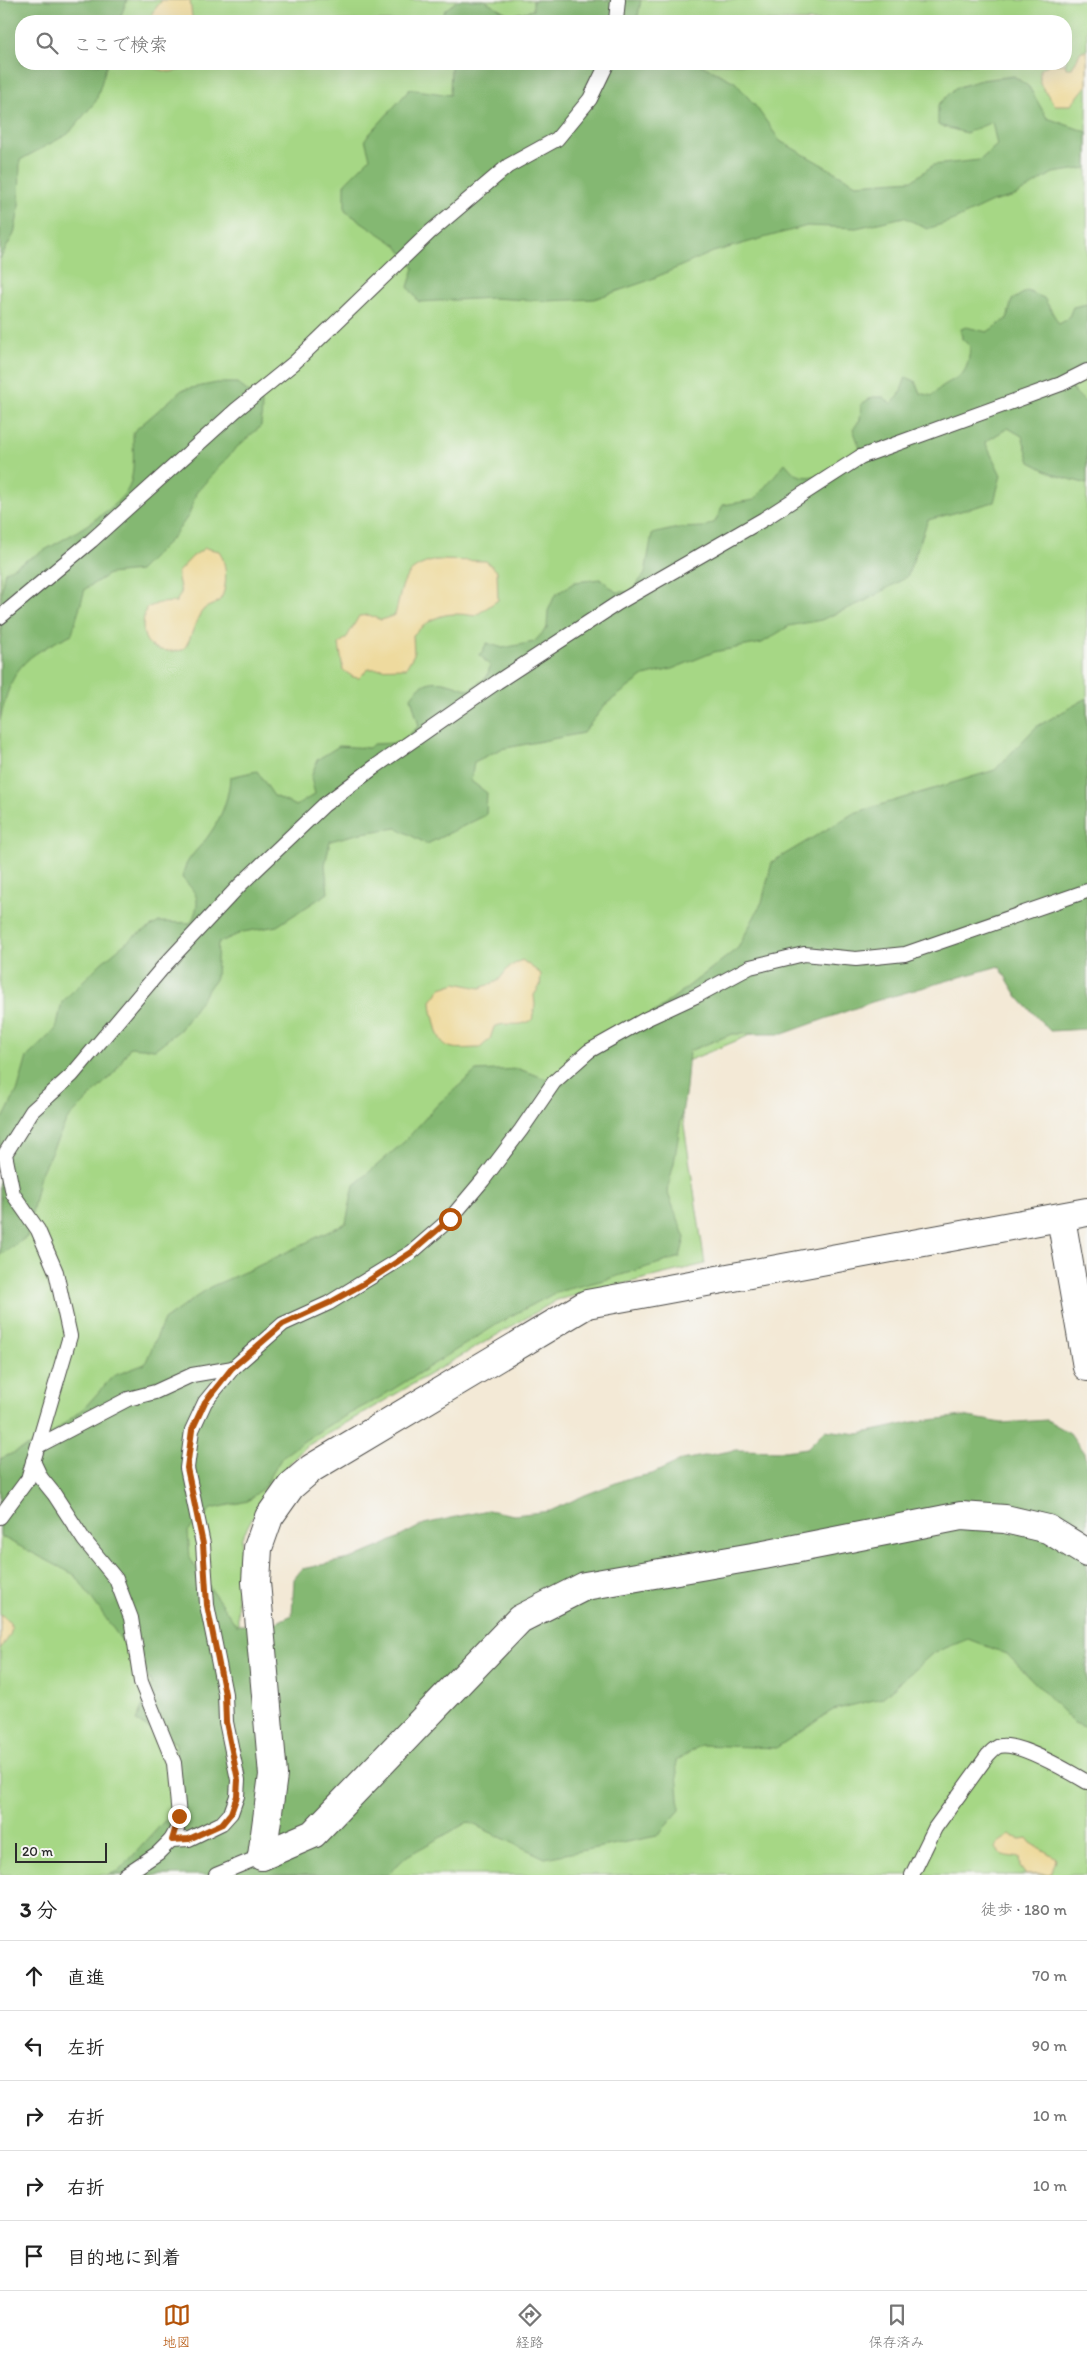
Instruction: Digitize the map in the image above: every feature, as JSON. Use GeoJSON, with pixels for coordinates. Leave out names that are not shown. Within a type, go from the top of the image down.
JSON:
{"type":"FeatureCollection","features":[{"type":"Feature","properties":{"kind":"street"},"geometry":{"type":"LineString","coordinates":[[262,1856],[273,1775],[256,1582],[258,1548],[269,1517],[291,1486],[312,1468],[587,1304],[1087,1212]]}},
{"type":"Feature","properties":{"kind":"street"},"geometry":{"type":"LineString","coordinates":[[1060,1218],[1087,1367]]}},
{"type":"Feature","properties":{"kind":"street"},"geometry":{"type":"LineString","coordinates":[[262,1856],[313,1834],[520,1619],[585,1586],[764,1555],[961,1516],[1005,1519],[1048,1529],[1087,1553]]}},
{"type":"Feature","properties":{"kind":"lane"},"geometry":{"type":"LineString","coordinates":[[617,15],[618,0]]}},
{"type":"Feature","properties":{"kind":"lane"},"geometry":{"type":"LineString","coordinates":[[0,617],[91,541],[236,410],[294,363],[430,233],[508,166],[557,139],[590,99],[604,70]]}},
{"type":"Feature","properties":{"kind":"lane"},"geometry":{"type":"LineString","coordinates":[[0,1517],[28,1479],[70,1336],[56,1272],[38,1230],[13,1194],[6,1154],[32,1111],[72,1075],[164,966],[240,885],[324,805],[376,766],[497,682],[618,603],[764,518],[860,457],[1061,384],[1087,371]]}},
{"type":"Feature","properties":{"kind":"lane"},"geometry":{"type":"LineString","coordinates":[[172,1840],[189,1839],[222,1824],[231,1813],[237,1796],[238,1780],[226,1722],[225,1694],[207,1605],[203,1544],[187,1468],[192,1430],[205,1402],[232,1368],[283,1324],[329,1303],[412,1252],[450,1219],[522,1130],[554,1082],[589,1051],[638,1024],[698,996],[750,967],[804,954],[856,959],[905,954],[1087,891]]}},
{"type":"Feature","properties":{"kind":"lane"},"geometry":{"type":"LineString","coordinates":[[38,1446],[128,1400],[155,1392],[192,1375],[232,1368]]}},
{"type":"Feature","properties":{"kind":"lane"},"geometry":{"type":"LineString","coordinates":[[33,1461],[41,1478],[54,1494],[84,1540],[116,1579],[126,1599],[141,1682],[174,1763],[179,1816],[172,1840],[158,1853],[125,1875]]}},
{"type":"Feature","properties":{"kind":"lane"},"geometry":{"type":"LineString","coordinates":[[912,1875],[935,1828],[988,1755],[997,1747],[1007,1745],[1043,1758],[1087,1782]]}},
{"type":"Feature","properties":{"kind":"lane"},"geometry":{"type":"LineString","coordinates":[[216,1875],[262,1856]]}},
{"type":"Feature","properties":{"kind":"green space"},"geometry":{"type":"Polygon","coordinates":[[[0,0],[1087,0],[1087,910],[896,975],[675,1066],[705,1264],[557,1300],[305,1447],[270,1485],[242,1537],[237,1595],[244,1769],[172,1875],[0,1875],[0,0]]]}},
{"type":"Feature","properties":{"kind":"green space"},"geometry":{"type":"Polygon","coordinates":[[[0,0],[127,0],[121,15],[15,15],[15,70],[105,70],[96,101],[68,134],[20,160],[19,209],[14,234],[0,259],[0,0]]]}},
{"type":"Feature","properties":{"kind":"green space"},"geometry":{"type":"Polygon","coordinates":[[[458,0],[484,0],[510,15],[443,15],[445,10],[458,0]]]}},
{"type":"Feature","properties":{"kind":"green space"},"geometry":{"type":"Polygon","coordinates":[[[533,0],[641,0],[638,15],[510,15],[533,10],[533,0]]]}},
{"type":"Feature","properties":{"kind":"green space"},"geometry":{"type":"Polygon","coordinates":[[[451,70],[711,70],[735,82],[757,108],[780,141],[856,184],[913,180],[933,165],[980,160],[997,145],[992,122],[966,133],[938,125],[938,105],[955,88],[981,80],[1014,76],[1029,87],[1047,118],[1087,132],[1087,168],[1053,173],[1015,196],[992,202],[954,220],[927,229],[904,217],[856,228],[807,226],[713,252],[647,281],[594,299],[546,301],[492,298],[419,302],[408,287],[414,268],[396,245],[345,211],[345,183],[370,158],[365,139],[410,89],[450,95],[451,70]]]}},
{"type":"Feature","properties":{"kind":"green space"},"geometry":{"type":"Polygon","coordinates":[[[1027,291],[1044,298],[1059,324],[1068,319],[1073,307],[1087,304],[1087,363],[1076,368],[1071,388],[1087,404],[1087,484],[1055,475],[1030,462],[1022,436],[1008,428],[985,442],[1001,475],[994,502],[928,520],[907,577],[865,601],[821,620],[789,626],[762,643],[714,652],[672,669],[644,676],[606,704],[583,733],[501,749],[474,762],[471,781],[487,793],[486,815],[427,844],[397,828],[361,833],[330,841],[325,865],[328,893],[277,926],[243,932],[218,943],[216,978],[180,1030],[155,1049],[130,1047],[115,1072],[67,1120],[40,1175],[27,1237],[0,1255],[0,1119],[4,1117],[18,1089],[27,1057],[56,1029],[62,1002],[101,963],[133,937],[159,922],[191,923],[197,899],[192,889],[182,878],[184,870],[190,858],[215,826],[224,806],[230,777],[257,771],[274,796],[296,806],[315,794],[311,778],[317,760],[339,746],[369,748],[373,744],[399,743],[419,726],[411,697],[417,689],[430,682],[445,682],[469,690],[487,677],[490,666],[480,655],[487,643],[503,648],[534,642],[547,628],[548,611],[555,595],[575,582],[601,579],[616,592],[630,592],[645,574],[652,534],[678,528],[704,527],[715,522],[723,505],[754,500],[785,463],[795,473],[804,477],[822,474],[847,459],[860,448],[853,429],[860,420],[861,404],[873,397],[884,397],[891,404],[899,396],[906,377],[915,381],[920,393],[932,396],[939,389],[962,374],[966,368],[970,346],[962,339],[961,329],[966,327],[987,332],[1007,319],[1012,300],[1027,291]]]}},
{"type":"Feature","properties":{"kind":"green space"},"geometry":{"type":"Polygon","coordinates":[[[217,383],[237,383],[262,403],[261,426],[235,449],[196,493],[189,515],[173,537],[139,571],[109,574],[85,589],[72,634],[41,650],[22,665],[10,687],[0,720],[1,603],[5,572],[70,536],[116,503],[126,492],[131,480],[133,432],[182,390],[217,383]]]}},
{"type":"Feature","properties":{"kind":"green space"},"geometry":{"type":"Polygon","coordinates":[[[1087,698],[1087,1029],[1050,1031],[1018,997],[999,966],[872,1002],[783,1034],[732,1034],[689,1051],[686,1089],[674,1163],[667,1191],[685,1238],[680,1257],[557,1292],[509,1317],[379,1398],[332,1423],[304,1441],[282,1457],[265,1486],[248,1501],[211,1509],[188,1531],[190,1559],[236,1625],[271,1625],[292,1615],[294,1579],[302,1569],[353,1558],[386,1544],[424,1524],[488,1510],[514,1515],[550,1511],[626,1479],[652,1474],[682,1460],[736,1450],[785,1451],[807,1448],[825,1430],[859,1434],[914,1422],[963,1416],[1002,1423],[1047,1420],[1070,1433],[1084,1453],[1087,1465],[1087,1728],[1074,1723],[1007,1654],[968,1639],[933,1653],[882,1698],[833,1710],[776,1748],[701,1745],[676,1761],[680,1810],[657,1836],[545,1858],[468,1822],[407,1856],[387,1875],[108,1875],[119,1871],[167,1818],[181,1799],[177,1780],[176,1743],[136,1721],[152,1683],[75,1575],[0,1536],[0,1459],[48,1437],[85,1407],[113,1376],[145,1364],[164,1320],[210,1287],[346,1223],[354,1185],[404,1142],[438,1104],[476,1071],[519,1069],[563,1085],[599,1038],[646,1019],[738,948],[762,902],[772,862],[854,813],[995,770],[1036,727],[1087,698]]]}},
{"type":"Feature","properties":{"kind":"green space"},"geometry":{"type":"Polygon","coordinates":[[[1087,1577],[1087,1875],[265,1875],[1087,1577]]]}},
{"type":"Feature","properties":{"kind":"sand"},"geometry":{"type":"Polygon","coordinates":[[[162,0],[190,0],[192,15],[152,15],[162,0]]]}},
{"type":"Feature","properties":{"kind":"sand"},"geometry":{"type":"Polygon","coordinates":[[[1081,51],[1087,51],[1087,85],[1071,105],[1055,105],[1040,84],[1040,70],[1072,70],[1081,51]]]}},
{"type":"Feature","properties":{"kind":"sand"},"geometry":{"type":"Polygon","coordinates":[[[161,70],[180,70],[169,72],[161,70]]]}},
{"type":"Feature","properties":{"kind":"sand"},"geometry":{"type":"Polygon","coordinates":[[[205,548],[219,551],[222,556],[226,576],[222,597],[218,602],[204,609],[201,613],[183,650],[171,651],[154,648],[148,643],[143,629],[146,608],[159,603],[176,602],[181,593],[177,573],[192,557],[205,548]]]}},
{"type":"Feature","properties":{"kind":"sand"},"geometry":{"type":"Polygon","coordinates":[[[436,560],[486,561],[497,571],[498,600],[475,616],[456,614],[441,616],[427,623],[413,635],[414,654],[406,668],[368,669],[359,678],[353,677],[343,670],[339,644],[347,637],[359,616],[369,615],[381,620],[395,615],[405,579],[416,568],[436,560]]]}},
{"type":"Feature","properties":{"kind":"sand"},"geometry":{"type":"Polygon","coordinates":[[[522,960],[541,974],[540,986],[534,995],[535,1005],[532,1020],[522,1024],[504,1024],[494,1027],[490,1039],[480,1048],[458,1049],[447,1046],[439,1036],[432,1011],[431,1001],[441,988],[456,983],[480,988],[498,981],[509,967],[522,960]]]}},
{"type":"Feature","properties":{"kind":"sand"},"geometry":{"type":"Polygon","coordinates":[[[0,1614],[10,1623],[11,1631],[0,1649],[0,1614]]]}},
{"type":"Feature","properties":{"kind":"sand"},"geometry":{"type":"Polygon","coordinates":[[[1010,1835],[1020,1839],[1027,1838],[1031,1843],[1055,1857],[1056,1860],[1052,1872],[1049,1874],[1026,1875],[1020,1867],[1019,1858],[1000,1853],[996,1848],[998,1843],[1010,1835]]]}},
{"type":"Feature","properties":{"kind":"route"},"geometry":{"type":"LineString","coordinates":[[179,1816],[172,1840],[189,1839],[222,1824],[231,1813],[237,1796],[238,1780],[226,1722],[225,1694],[220,1665],[207,1605],[203,1544],[187,1468],[192,1430],[205,1402],[232,1368],[283,1324],[329,1303],[365,1283],[412,1252],[450,1219]]}}]}
